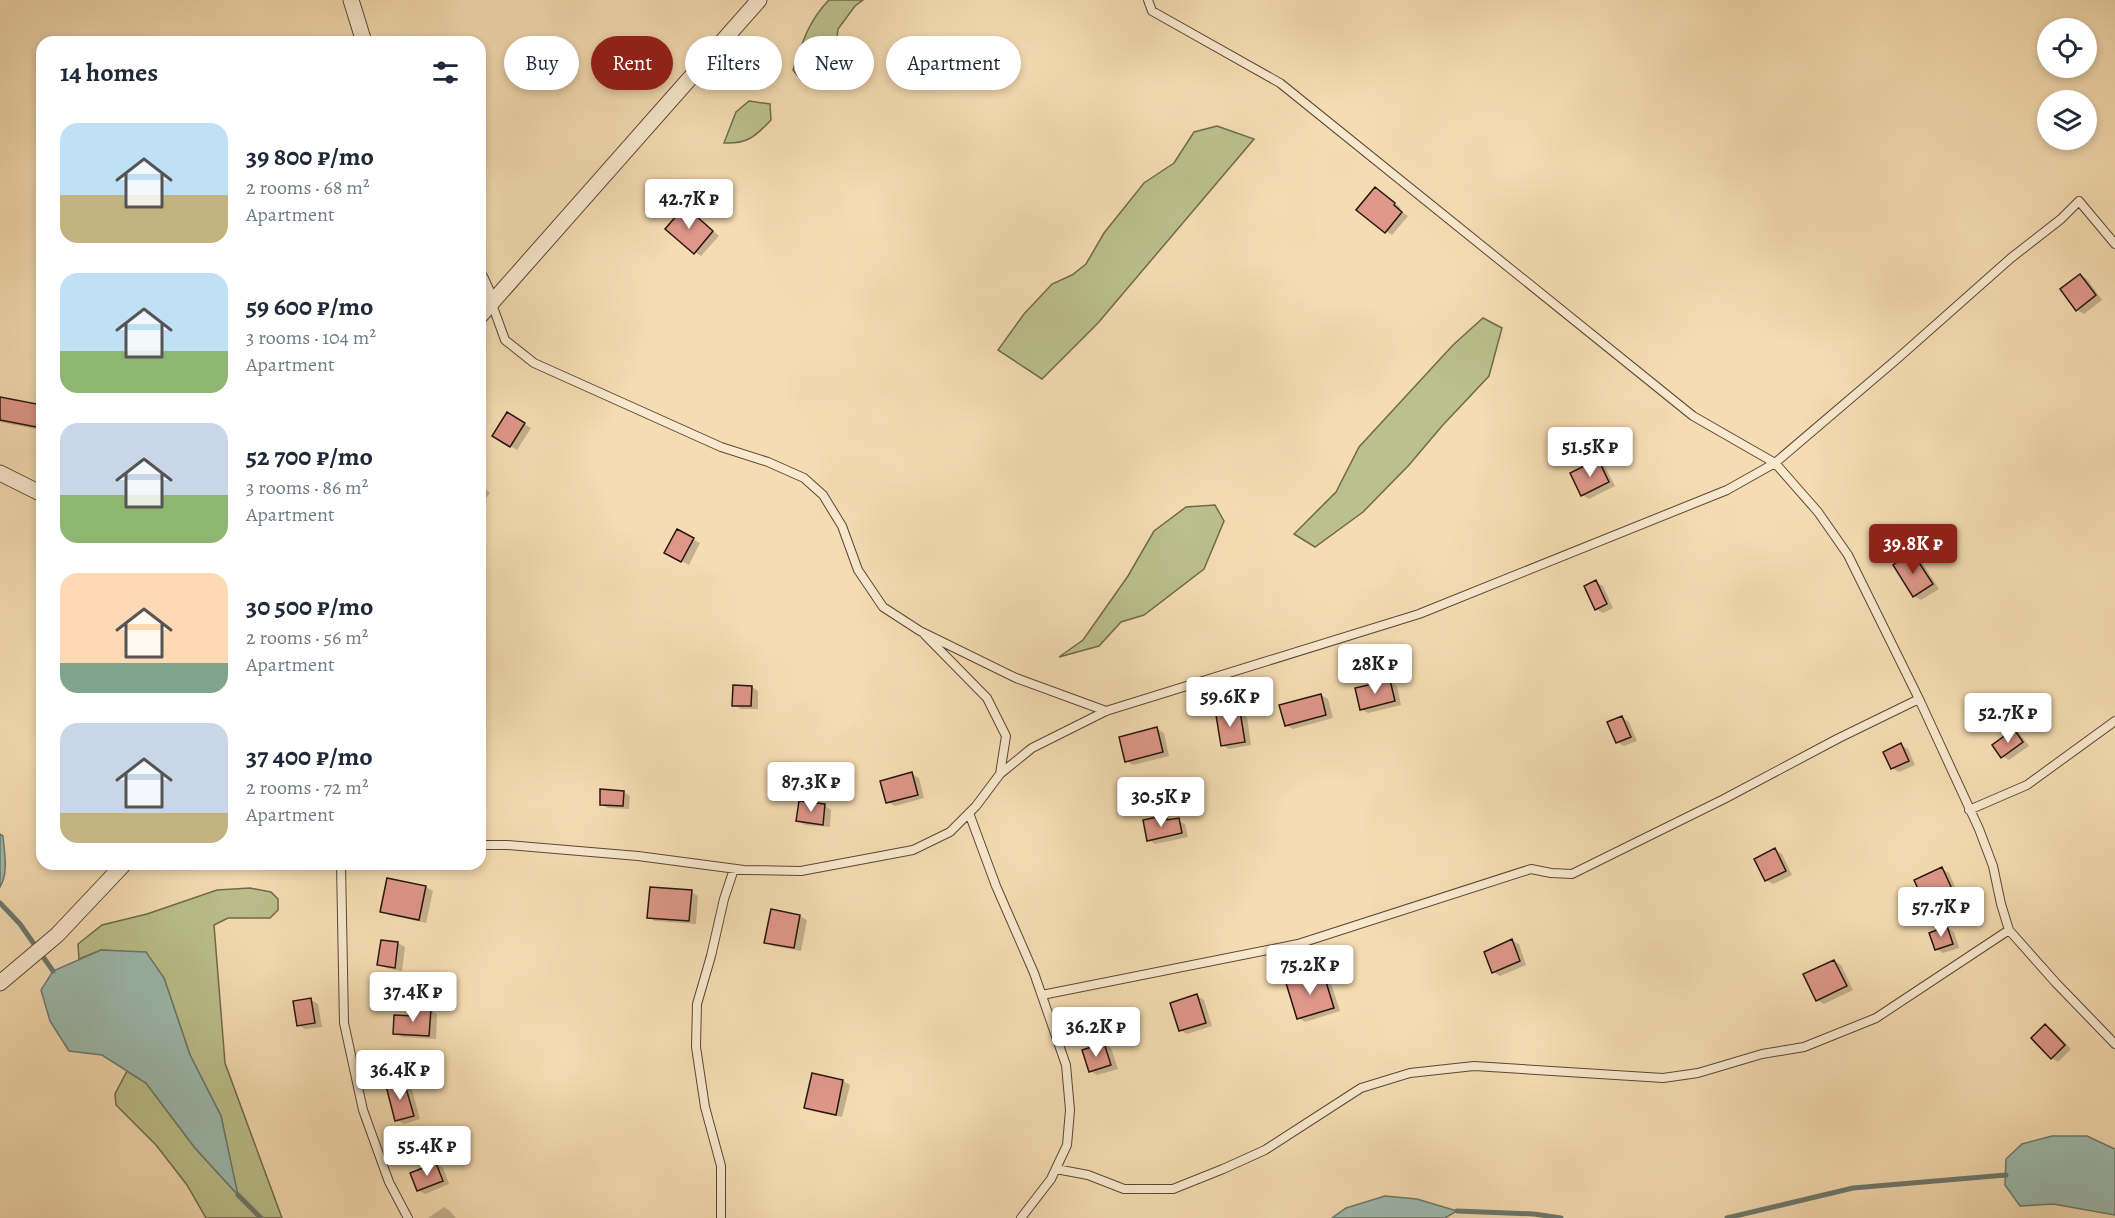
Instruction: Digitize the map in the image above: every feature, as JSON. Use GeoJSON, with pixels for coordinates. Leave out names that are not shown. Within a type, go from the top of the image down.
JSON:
{"type":"FeatureCollection","features":[{"type":"Feature","properties":{"kind":"street"},"geometry":{"type":"LineString","coordinates":[[351,0],[362,36]]}},
{"type":"Feature","properties":{"kind":"street"},"geometry":{"type":"LineString","coordinates":[[486,308],[759,0]]}},
{"type":"Feature","properties":{"kind":"street"},"geometry":{"type":"LineString","coordinates":[[486,291],[491,302]]}},
{"type":"Feature","properties":{"kind":"street"},"geometry":{"type":"LineString","coordinates":[[0,473],[36,491]]}},
{"type":"Feature","properties":{"kind":"street"},"geometry":{"type":"LineString","coordinates":[[2,981],[57,935],[118,870]]}},
{"type":"Feature","properties":{"kind":"lane"},"geometry":{"type":"LineString","coordinates":[[1148,0],[1152,11],[1280,83],[1693,416],[1775,463],[1818,512],[1848,555],[1919,699],[1969,810],[1992,866],[2009,930],[2115,1044]]}},
{"type":"Feature","properties":{"kind":"lane"},"geometry":{"type":"LineString","coordinates":[[486,845],[507,844],[638,856],[734,869],[801,872],[913,850],[950,832],[969,813],[1000,774],[1032,748],[1106,711],[1419,614],[1727,490],[1775,463],[2011,258],[2061,219],[2079,201],[2115,244]]}},
{"type":"Feature","properties":{"kind":"lane"},"geometry":{"type":"LineString","coordinates":[[491,302],[505,340],[534,363],[722,447],[768,462],[804,478],[823,495],[842,526],[858,570],[882,607],[920,631],[1016,678],[1106,711]]}},
{"type":"Feature","properties":{"kind":"lane"},"geometry":{"type":"LineString","coordinates":[[920,631],[987,698],[1006,736],[1000,774]]}},
{"type":"Feature","properties":{"kind":"lane"},"geometry":{"type":"LineString","coordinates":[[1042,995],[1298,944],[1531,869],[1572,874],[1919,699]]}},
{"type":"Feature","properties":{"kind":"lane"},"geometry":{"type":"LineString","coordinates":[[1969,810],[2027,785],[2115,721]]}},
{"type":"Feature","properties":{"kind":"lane"},"geometry":{"type":"LineString","coordinates":[[969,813],[996,886],[1042,995],[1066,1065],[1070,1110],[1067,1145],[1051,1179],[1021,1218]]}},
{"type":"Feature","properties":{"kind":"lane"},"geometry":{"type":"LineString","coordinates":[[721,1218],[721,1166],[705,1107],[696,1047],[697,1004],[734,869]]}},
{"type":"Feature","properties":{"kind":"lane"},"geometry":{"type":"LineString","coordinates":[[340,870],[344,1023],[363,1110],[390,1182],[408,1218]]}},
{"type":"Feature","properties":{"kind":"lane"},"geometry":{"type":"LineString","coordinates":[[1056,1169],[1088,1175],[1124,1189],[1173,1189],[1265,1150],[1361,1088],[1410,1073],[1474,1066],[1663,1077],[1698,1073],[1762,1054],[1804,1047],[1876,1018],[2009,930]]}},
{"type":"Feature","properties":{"kind":"green space"},"geometry":{"type":"Polygon","coordinates":[[[829,0],[863,0],[855,6],[838,29],[837,36],[805,36],[829,0]]]}},
{"type":"Feature","properties":{"kind":"green space"},"geometry":{"type":"Polygon","coordinates":[[[749,101],[770,104],[771,120],[745,141],[724,143],[736,112],[749,101]]]}},
{"type":"Feature","properties":{"kind":"green space"},"geometry":{"type":"Polygon","coordinates":[[[1217,126],[1254,139],[1098,323],[1042,379],[998,350],[1024,314],[1052,284],[1072,275],[1086,264],[1104,233],[1144,183],[1174,163],[1194,132],[1217,126]]]}},
{"type":"Feature","properties":{"kind":"green space"},"geometry":{"type":"Polygon","coordinates":[[[1483,318],[1502,328],[1489,376],[1409,465],[1363,512],[1315,547],[1294,534],[1336,492],[1359,447],[1453,345],[1483,318]]]}},
{"type":"Feature","properties":{"kind":"green space"},"geometry":{"type":"Polygon","coordinates":[[[1215,505],[1224,521],[1204,569],[1144,615],[1121,622],[1099,646],[1059,657],[1083,640],[1128,576],[1154,531],[1186,507],[1215,505]]]}},
{"type":"Feature","properties":{"kind":"green space"},"geometry":{"type":"Polygon","coordinates":[[[250,888],[271,892],[278,899],[278,910],[270,918],[228,918],[214,925],[225,1063],[282,1218],[206,1218],[187,1185],[156,1145],[116,1105],[115,1094],[127,1071],[146,1083],[195,1148],[237,1194],[221,1116],[190,1055],[164,978],[146,953],[101,950],[79,959],[78,944],[102,925],[147,914],[217,890],[250,888]]]}},
{"type":"Feature","properties":{"kind":"water"},"geometry":{"type":"Polygon","coordinates":[[[0,834],[3,836],[5,862],[0,887],[0,834]]]}},
{"type":"Feature","properties":{"kind":"water"},"geometry":{"type":"Polygon","coordinates":[[[101,950],[146,952],[164,978],[190,1055],[221,1116],[238,1195],[195,1148],[146,1083],[102,1055],[69,1051],[50,1021],[41,990],[53,971],[101,950]]]}},
{"type":"Feature","properties":{"kind":"water"},"geometry":{"type":"Polygon","coordinates":[[[2052,1136],[2087,1136],[2115,1149],[2115,1215],[2053,1204],[2020,1206],[2005,1185],[2006,1159],[2022,1144],[2052,1136]]]}},
{"type":"Feature","properties":{"kind":"water"},"geometry":{"type":"Polygon","coordinates":[[[1385,1196],[1417,1199],[1457,1211],[1445,1218],[1332,1218],[1346,1208],[1385,1196]]]}},
{"type":"Feature","properties":{"kind":"building"},"geometry":{"type":"Polygon","coordinates":[[[1375,187],[1395,203],[1394,205],[1402,212],[1385,233],[1356,210],[1375,187]]]}},
{"type":"Feature","properties":{"kind":"building"},"geometry":{"type":"Polygon","coordinates":[[[685,206],[713,231],[694,254],[665,229],[685,206]]]}},
{"type":"Feature","properties":{"kind":"building"},"geometry":{"type":"Polygon","coordinates":[[[2080,274],[2096,295],[2076,311],[2060,289],[2080,274]]]}},
{"type":"Feature","properties":{"kind":"building"},"geometry":{"type":"Polygon","coordinates":[[[0,397],[36,404],[36,427],[0,420],[0,397]]]}},
{"type":"Feature","properties":{"kind":"building"},"geometry":{"type":"Polygon","coordinates":[[[507,412],[525,423],[510,447],[492,436],[507,412]]]}},
{"type":"Feature","properties":{"kind":"building"},"geometry":{"type":"Polygon","coordinates":[[[1598,459],[1609,482],[1581,496],[1570,473],[1598,459]]]}},
{"type":"Feature","properties":{"kind":"building"},"geometry":{"type":"Polygon","coordinates":[[[677,529],[694,538],[681,562],[664,553],[677,529]]]}},
{"type":"Feature","properties":{"kind":"building"},"geometry":{"type":"Polygon","coordinates":[[[1912,552],[1933,584],[1913,597],[1893,565],[1912,552]]]}},
{"type":"Feature","properties":{"kind":"building"},"geometry":{"type":"Polygon","coordinates":[[[1596,580],[1607,604],[1595,610],[1584,586],[1596,580]]]}},
{"type":"Feature","properties":{"kind":"building"},"geometry":{"type":"Polygon","coordinates":[[[1390,680],[1395,701],[1360,710],[1355,688],[1390,680]]]}},
{"type":"Feature","properties":{"kind":"building"},"geometry":{"type":"Polygon","coordinates":[[[733,685],[752,686],[751,706],[732,706],[733,685]]]}},
{"type":"Feature","properties":{"kind":"building"},"geometry":{"type":"Polygon","coordinates":[[[1321,694],[1326,715],[1285,726],[1279,705],[1321,694]]]}},
{"type":"Feature","properties":{"kind":"building"},"geometry":{"type":"Polygon","coordinates":[[[1240,711],[1245,742],[1221,746],[1216,715],[1240,711]]]}},
{"type":"Feature","properties":{"kind":"building"},"geometry":{"type":"Polygon","coordinates":[[[1622,716],[1631,737],[1616,743],[1607,722],[1622,716]]]}},
{"type":"Feature","properties":{"kind":"building"},"geometry":{"type":"Polygon","coordinates":[[[1157,727],[1163,752],[1125,762],[1119,737],[1157,727]]]}},
{"type":"Feature","properties":{"kind":"building"},"geometry":{"type":"Polygon","coordinates":[[[2014,729],[2023,742],[2001,758],[1992,745],[2014,729]]]}},
{"type":"Feature","properties":{"kind":"building"},"geometry":{"type":"Polygon","coordinates":[[[1901,743],[1909,761],[1891,769],[1883,752],[1901,743]]]}},
{"type":"Feature","properties":{"kind":"building"},"geometry":{"type":"Polygon","coordinates":[[[912,772],[918,795],[886,803],[880,781],[912,772]]]}},
{"type":"Feature","properties":{"kind":"building"},"geometry":{"type":"Polygon","coordinates":[[[600,789],[624,791],[623,806],[600,805],[600,789]]]}},
{"type":"Feature","properties":{"kind":"building"},"geometry":{"type":"Polygon","coordinates":[[[799,801],[825,804],[823,825],[796,821],[799,801]]]}},
{"type":"Feature","properties":{"kind":"building"},"geometry":{"type":"Polygon","coordinates":[[[1166,815],[1167,820],[1179,818],[1182,833],[1147,841],[1143,820],[1166,815]]]}},
{"type":"Feature","properties":{"kind":"building"},"geometry":{"type":"Polygon","coordinates":[[[1775,848],[1786,871],[1765,881],[1754,859],[1775,848]]]}},
{"type":"Feature","properties":{"kind":"building"},"geometry":{"type":"Polygon","coordinates":[[[1942,867],[1952,889],[1924,902],[1914,880],[1942,867]]]}},
{"type":"Feature","properties":{"kind":"building"},"geometry":{"type":"Polygon","coordinates":[[[387,878],[426,886],[419,920],[380,912],[387,878]]]}},
{"type":"Feature","properties":{"kind":"building"},"geometry":{"type":"Polygon","coordinates":[[[650,887],[692,890],[689,921],[647,918],[650,887]]]}},
{"type":"Feature","properties":{"kind":"building"},"geometry":{"type":"Polygon","coordinates":[[[771,909],[800,915],[794,948],[764,943],[771,909]]]}},
{"type":"Feature","properties":{"kind":"building"},"geometry":{"type":"Polygon","coordinates":[[[1947,926],[1953,944],[1935,950],[1929,933],[1947,926]]]}},
{"type":"Feature","properties":{"kind":"building"},"geometry":{"type":"Polygon","coordinates":[[[1512,939],[1520,961],[1492,973],[1484,952],[1512,939]]]}},
{"type":"Feature","properties":{"kind":"building"},"geometry":{"type":"Polygon","coordinates":[[[381,940],[398,942],[395,968],[377,965],[381,940]]]}},
{"type":"Feature","properties":{"kind":"building"},"geometry":{"type":"Polygon","coordinates":[[[1834,960],[1847,986],[1816,1001],[1803,974],[1834,960]]]}},
{"type":"Feature","properties":{"kind":"building"},"geometry":{"type":"Polygon","coordinates":[[[1323,972],[1334,1008],[1297,1019],[1286,983],[1323,972]]]}},
{"type":"Feature","properties":{"kind":"building"},"geometry":{"type":"Polygon","coordinates":[[[1197,994],[1206,1023],[1179,1031],[1170,1003],[1197,994]]]}},
{"type":"Feature","properties":{"kind":"building"},"geometry":{"type":"Polygon","coordinates":[[[311,998],[315,1023],[297,1026],[293,1001],[311,998]]]}},
{"type":"Feature","properties":{"kind":"building"},"geometry":{"type":"Polygon","coordinates":[[[415,1008],[431,1009],[429,1036],[393,1034],[394,1015],[415,1016],[415,1008]]]}},
{"type":"Feature","properties":{"kind":"building"},"geometry":{"type":"Polygon","coordinates":[[[2045,1024],[2065,1045],[2051,1059],[2031,1038],[2045,1024]]]}},
{"type":"Feature","properties":{"kind":"building"},"geometry":{"type":"Polygon","coordinates":[[[1104,1043],[1111,1065],[1089,1072],[1082,1050],[1104,1043]]]}},
{"type":"Feature","properties":{"kind":"building"},"geometry":{"type":"Polygon","coordinates":[[[812,1073],[843,1080],[836,1115],[804,1108],[812,1073]]]}},
{"type":"Feature","properties":{"kind":"building"},"geometry":{"type":"Polygon","coordinates":[[[404,1081],[414,1116],[395,1121],[386,1086],[404,1081]]]}},
{"type":"Feature","properties":{"kind":"building"},"geometry":{"type":"Polygon","coordinates":[[[436,1163],[443,1181],[417,1191],[410,1173],[436,1163]]]}},
{"type":"Feature","properties":{"kind":"waterway"},"geometry":{"type":"LineString","coordinates":[[0,903],[20,924],[53,971]]}},
{"type":"Feature","properties":{"kind":"waterway"},"geometry":{"type":"LineString","coordinates":[[1727,1218],[1853,1188],[2006,1175]]}},
{"type":"Feature","properties":{"kind":"waterway"},"geometry":{"type":"LineString","coordinates":[[238,1195],[261,1218]]}},
{"type":"Feature","properties":{"kind":"waterway"},"geometry":{"type":"LineString","coordinates":[[1457,1211],[1534,1214],[1561,1218]]}}]}
